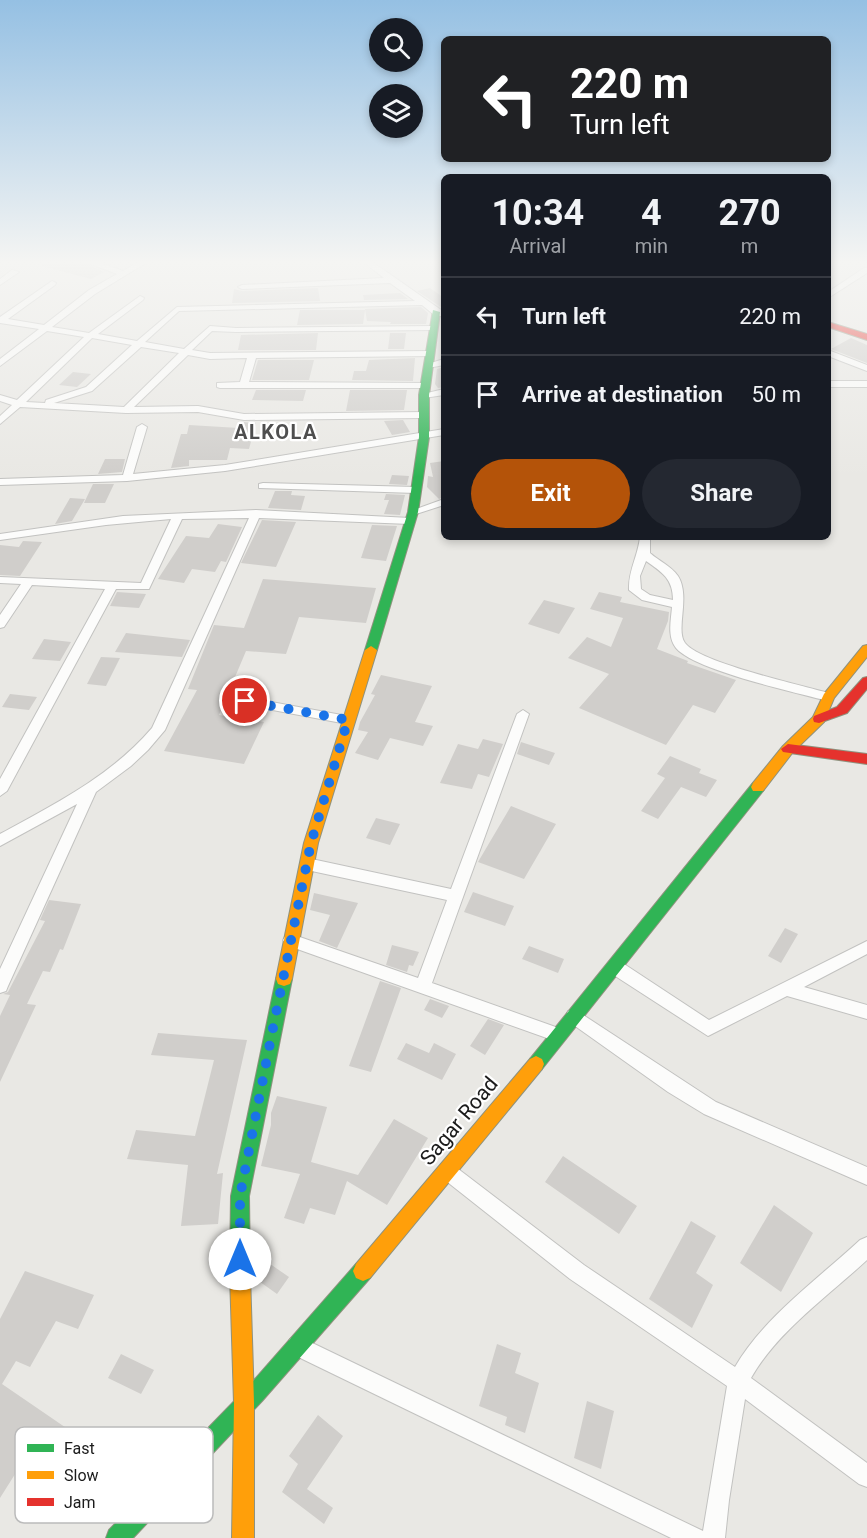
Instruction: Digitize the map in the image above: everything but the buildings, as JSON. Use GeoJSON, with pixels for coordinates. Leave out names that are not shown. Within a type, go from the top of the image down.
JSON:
{"type":"FeatureCollection","features":[{"type":"Feature","properties":{"kind":"main road"},"geometry":{"type":"LineString","coordinates":[[243,1538],[244,1404],[240,1322],[240,1196],[307,864],[348,720],[412,516],[424,436],[425,391],[429,360],[437,333]]}},
{"type":"Feature","properties":{"kind":"main road","name":"Sagar Road"},"geometry":{"type":"LineString","coordinates":[[819,719],[828,697],[867,649]]}},
{"type":"Feature","properties":{"kind":"main road","name":"Sagar Road"},"geometry":{"type":"LineString","coordinates":[[213,1437],[297,1346],[446,1170],[615,967],[788,748],[819,719],[842,710],[867,681]]}},
{"type":"Feature","properties":{"kind":"main road"},"geometry":{"type":"LineString","coordinates":[[788,748],[867,759]]}},
{"type":"Feature","properties":{"kind":"main road","name":"Sagar Road"},"geometry":{"type":"LineString","coordinates":[[117,1538],[131,1523]]}},
{"type":"Feature","properties":{"kind":"street"},"geometry":{"type":"LineString","coordinates":[[0,363],[40,333]]}},
{"type":"Feature","properties":{"kind":"street"},"geometry":{"type":"LineString","coordinates":[[72,333],[210,356],[441,362]]}},
{"type":"Feature","properties":{"kind":"street"},"geometry":{"type":"LineString","coordinates":[[0,421],[94,333]]}},
{"type":"Feature","properties":{"kind":"street"},"geometry":{"type":"LineString","coordinates":[[40,405],[89,389],[150,333]]}},
{"type":"Feature","properties":{"kind":"street"},"geometry":{"type":"LineString","coordinates":[[126,410],[205,333]]}},
{"type":"Feature","properties":{"kind":"street"},"geometry":{"type":"LineString","coordinates":[[831,354],[867,368]]}},
{"type":"Feature","properties":{"kind":"street"},"geometry":{"type":"LineString","coordinates":[[244,386],[252,357]]}},
{"type":"Feature","properties":{"kind":"street"},"geometry":{"type":"LineString","coordinates":[[831,384],[867,384]]}},
{"type":"Feature","properties":{"kind":"street"},"geometry":{"type":"LineString","coordinates":[[220,385],[441,392]]}},
{"type":"Feature","properties":{"kind":"street"},"geometry":{"type":"LineString","coordinates":[[0,398],[19,404],[126,410],[198,409],[244,417],[424,415]]}},
{"type":"Feature","properties":{"kind":"street"},"geometry":{"type":"LineString","coordinates":[[127,478],[142,427]]}},
{"type":"Feature","properties":{"kind":"street"},"geometry":{"type":"LineString","coordinates":[[0,482],[127,478],[225,468],[441,433]]}},
{"type":"Feature","properties":{"kind":"street"},"geometry":{"type":"LineString","coordinates":[[263,486],[416,490]]}},
{"type":"Feature","properties":{"kind":"street"},"geometry":{"type":"LineString","coordinates":[[0,537],[138,518],[256,513],[412,516],[441,503]]}},
{"type":"Feature","properties":{"kind":"street"},"geometry":{"type":"LineString","coordinates":[[0,841],[91,788],[147,746],[158,730],[256,513]]}},
{"type":"Feature","properties":{"kind":"street"},"geometry":{"type":"LineString","coordinates":[[0,580],[145,587],[178,516]]}},
{"type":"Feature","properties":{"kind":"street"},"geometry":{"type":"LineString","coordinates":[[645,540],[644,554],[634,576],[635,590],[646,598],[679,605]]}},
{"type":"Feature","properties":{"kind":"street"},"geometry":{"type":"LineString","coordinates":[[644,554],[672,576],[678,588],[677,636],[679,644],[685,651],[708,662],[828,697]]}},
{"type":"Feature","properties":{"kind":"street"},"geometry":{"type":"LineString","coordinates":[[0,624],[28,582]]}},
{"type":"Feature","properties":{"kind":"street"},"geometry":{"type":"LineString","coordinates":[[0,789],[113,585]]}},
{"type":"Feature","properties":{"kind":"street"},"geometry":{"type":"LineString","coordinates":[[245,701],[348,720]]}},
{"type":"Feature","properties":{"kind":"street"},"geometry":{"type":"LineString","coordinates":[[423,986],[523,714]]}},
{"type":"Feature","properties":{"kind":"street"},"geometry":{"type":"LineString","coordinates":[[0,986],[91,788]]}},
{"type":"Feature","properties":{"kind":"street"},"geometry":{"type":"LineString","coordinates":[[307,864],[456,896]]}},
{"type":"Feature","properties":{"kind":"street"},"geometry":{"type":"LineString","coordinates":[[291,940],[558,1035]]}},
{"type":"Feature","properties":{"kind":"street"},"geometry":{"type":"LineString","coordinates":[[615,967],[708,1029],[867,947]]}},
{"type":"Feature","properties":{"kind":"street"},"geometry":{"type":"LineString","coordinates":[[787,988],[867,1012]]}},
{"type":"Feature","properties":{"kind":"street"},"geometry":{"type":"LineString","coordinates":[[574,1016],[674,1086],[710,1107],[867,1176]]}},
{"type":"Feature","properties":{"kind":"street"},"geometry":{"type":"LineString","coordinates":[[446,1170],[578,1272],[738,1381],[867,1476]]}},
{"type":"Feature","properties":{"kind":"street"},"geometry":{"type":"LineString","coordinates":[[714,1538],[738,1381],[753,1355],[769,1336],[867,1247]]}},
{"type":"Feature","properties":{"kind":"street"},"geometry":{"type":"LineString","coordinates":[[297,1346],[695,1538]]}},
{"type":"Feature","properties":{"kind":"traffic: fast"},"geometry":{"type":"LineString","coordinates":[[371,650],[413,512],[424,437],[424,395],[433,333]]}},
{"type":"Feature","properties":{"kind":"traffic: fast"},"geometry":{"type":"LineString","coordinates":[[536,1064],[758,787]]}},
{"type":"Feature","properties":{"kind":"traffic: fast"},"geometry":{"type":"LineString","coordinates":[[240,1274],[240,1196],[284,979]]}},
{"type":"Feature","properties":{"kind":"traffic: fast"},"geometry":{"type":"LineString","coordinates":[[213,1438],[255,1394],[363,1271]]}},
{"type":"Feature","properties":{"kind":"traffic: fast"},"geometry":{"type":"LineString","coordinates":[[117,1538],[131,1523]]}},
{"type":"Feature","properties":{"kind":"traffic: slow"},"geometry":{"type":"LineString","coordinates":[[758,787],[788,749],[819,719],[828,697],[867,649]]}},
{"type":"Feature","properties":{"kind":"traffic: slow"},"geometry":{"type":"LineString","coordinates":[[284,979],[311,843],[371,650]]}},
{"type":"Feature","properties":{"kind":"traffic: slow"},"geometry":{"type":"LineString","coordinates":[[363,1271],[536,1064]]}},
{"type":"Feature","properties":{"kind":"traffic: slow"},"geometry":{"type":"LineString","coordinates":[[240,1274],[244,1403],[243,1538]]}},
{"type":"Feature","properties":{"kind":"traffic: jam"},"geometry":{"type":"LineString","coordinates":[[854,333],[867,337]]}},
{"type":"Feature","properties":{"kind":"traffic: jam"},"geometry":{"type":"LineString","coordinates":[[819,719],[842,710],[867,681]]}},
{"type":"Feature","properties":{"kind":"traffic: jam"},"geometry":{"type":"LineString","coordinates":[[788,749],[867,759]]}},
{"type":"Feature","properties":{"kind":"district","name":"ALKOLA"},"geometry":{"type":"Point","coordinates":[276,432]}},
{"type":"Feature","properties":{"kind":"route"},"geometry":{"type":"LineString","coordinates":[[240,1259],[240,1196],[273,1028],[311,843],[348,720],[245,701]]}}]}
